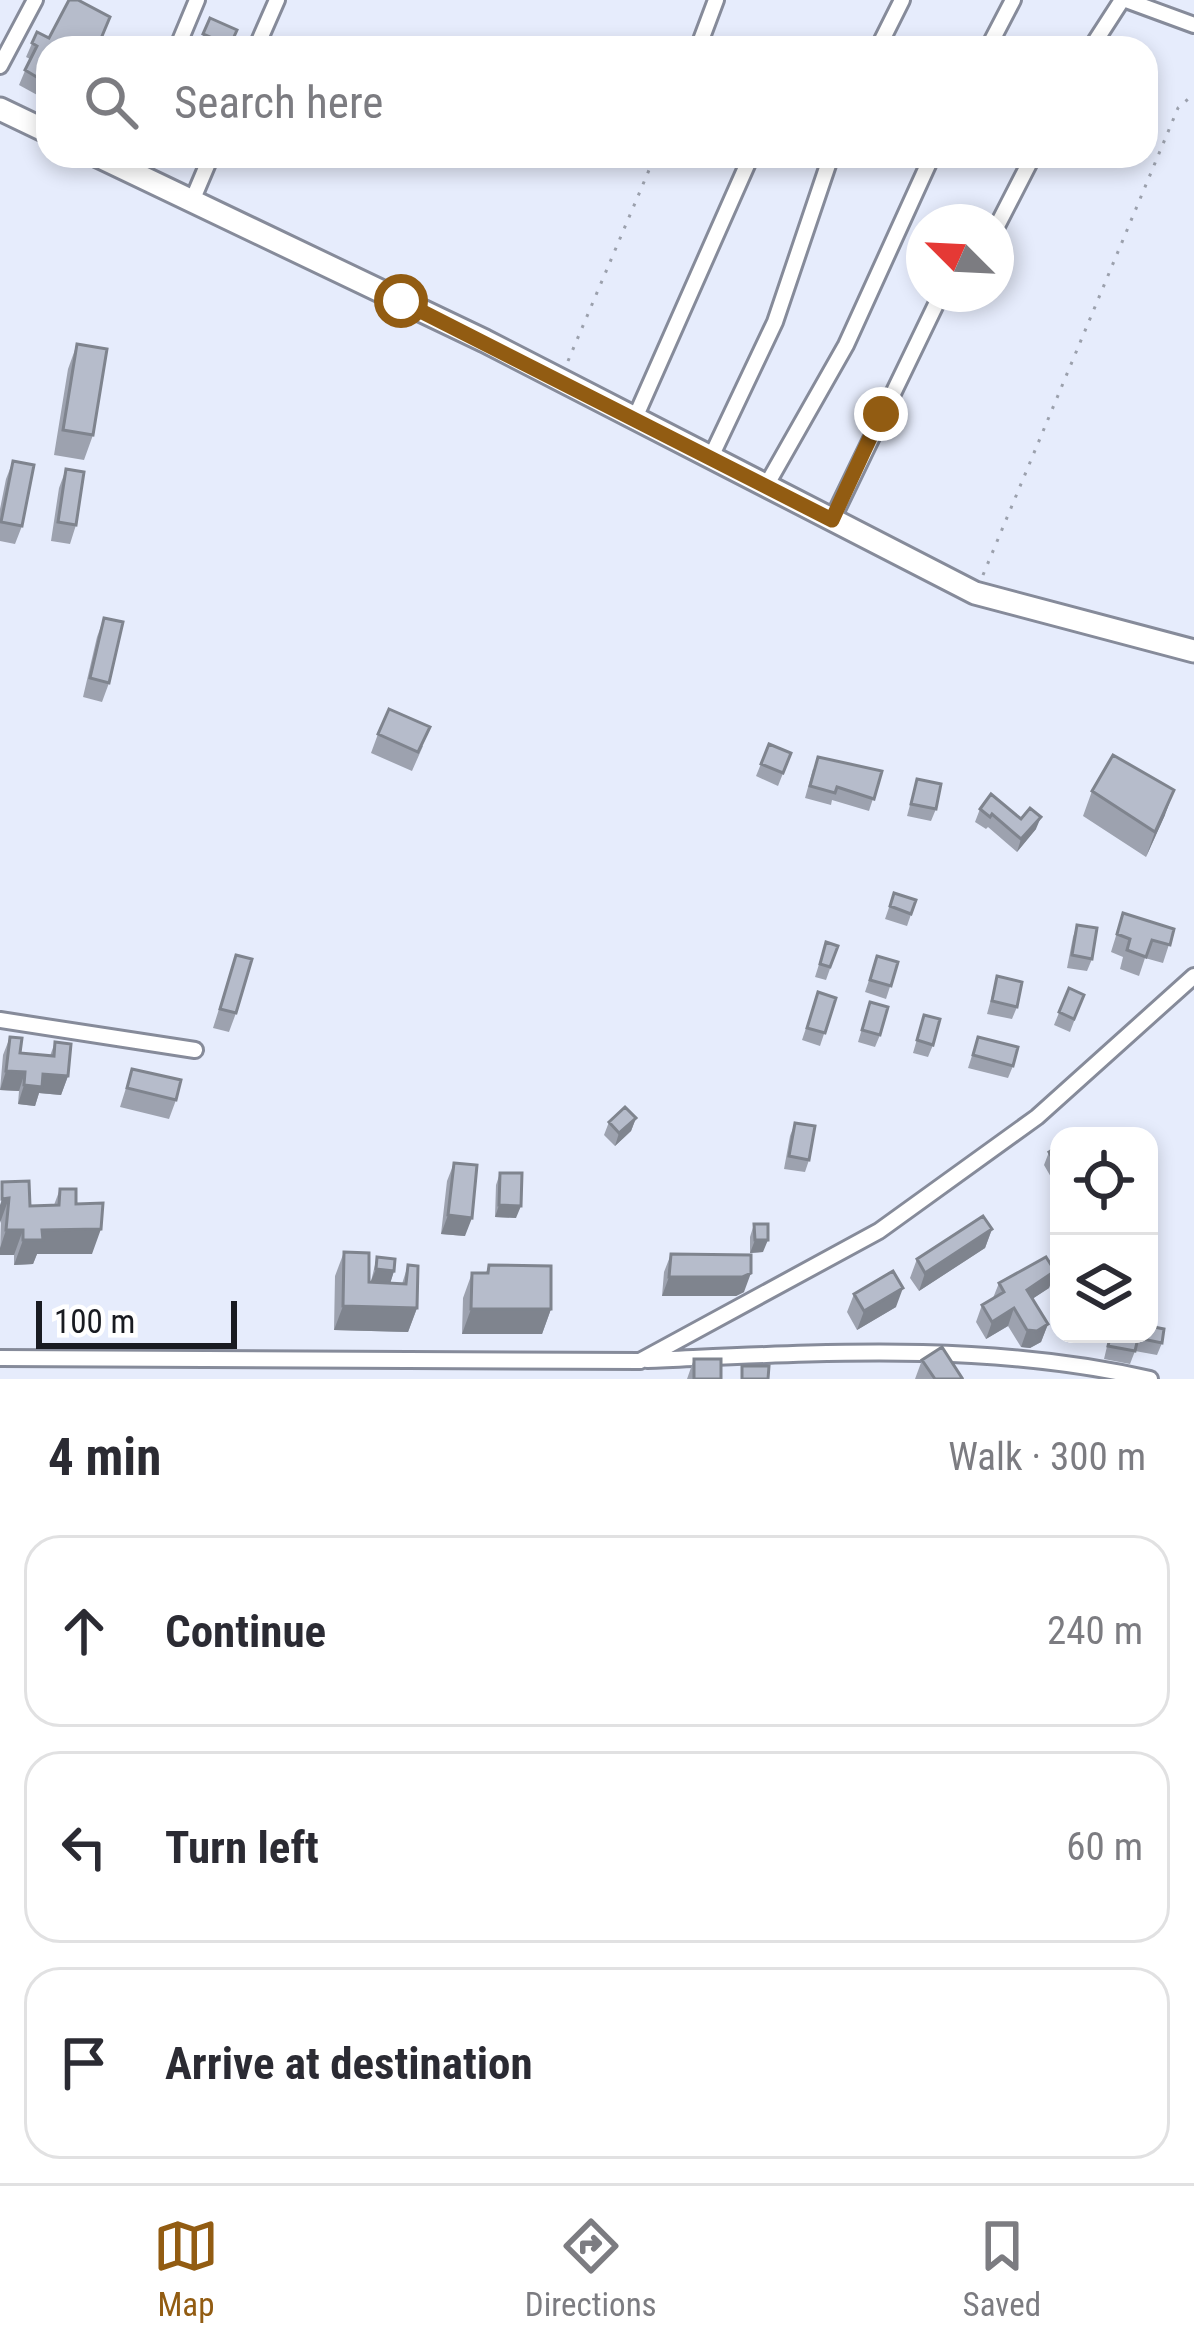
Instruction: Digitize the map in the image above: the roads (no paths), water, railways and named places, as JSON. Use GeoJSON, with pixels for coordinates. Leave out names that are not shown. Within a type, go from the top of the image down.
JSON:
{"type":"FeatureCollection","features":[{"type":"Feature","properties":{"kind":"street"},"geometry":{"type":"LineString","coordinates":[[0,66],[35,0]]}},
{"type":"Feature","properties":{"kind":"street"},"geometry":{"type":"LineString","coordinates":[[183,36],[197,0]]}},
{"type":"Feature","properties":{"kind":"street"},"geometry":{"type":"LineString","coordinates":[[261,36],[277,0]]}},
{"type":"Feature","properties":{"kind":"street"},"geometry":{"type":"LineString","coordinates":[[702,36],[716,0]]}},
{"type":"Feature","properties":{"kind":"street"},"geometry":{"type":"LineString","coordinates":[[884,36],[902,0]]}},
{"type":"Feature","properties":{"kind":"street"},"geometry":{"type":"LineString","coordinates":[[994,36],[1013,0]]}},
{"type":"Feature","properties":{"kind":"street"},"geometry":{"type":"LineString","coordinates":[[1099,36],[1124,0],[1194,25]]}},
{"type":"Feature","properties":{"kind":"street"},"geometry":{"type":"LineString","coordinates":[[0,109],[36,126]]}},
{"type":"Feature","properties":{"kind":"street"},"geometry":{"type":"LineString","coordinates":[[138,168],[192,201],[559,379],[975,593],[1194,651]]}},
{"type":"Feature","properties":{"kind":"street"},"geometry":{"type":"LineString","coordinates":[[192,201],[206,168]]}},
{"type":"Feature","properties":{"kind":"street"},"geometry":{"type":"LineString","coordinates":[[635,418],[746,168]]}},
{"type":"Feature","properties":{"kind":"street"},"geometry":{"type":"LineString","coordinates":[[711,457],[775,322],[827,168]]}},
{"type":"Feature","properties":{"kind":"street"},"geometry":{"type":"LineString","coordinates":[[766,486],[846,346],[927,168]]}},
{"type":"Feature","properties":{"kind":"street"},"geometry":{"type":"LineString","coordinates":[[1008,204],[1027,168]]}},
{"type":"Feature","properties":{"kind":"street"},"geometry":{"type":"LineString","coordinates":[[832,520],[932,312]]}},
{"type":"Feature","properties":{"kind":"street"},"geometry":{"type":"LineString","coordinates":[[640,1360],[880,1231],[1037,1118],[1194,976]]}},
{"type":"Feature","properties":{"kind":"street"},"geometry":{"type":"LineString","coordinates":[[0,1020],[195,1049]]}},
{"type":"Feature","properties":{"kind":"street"},"geometry":{"type":"LineString","coordinates":[[0,1358],[640,1360],[899,1350],[1085,1364],[1150,1379]]}}]}
